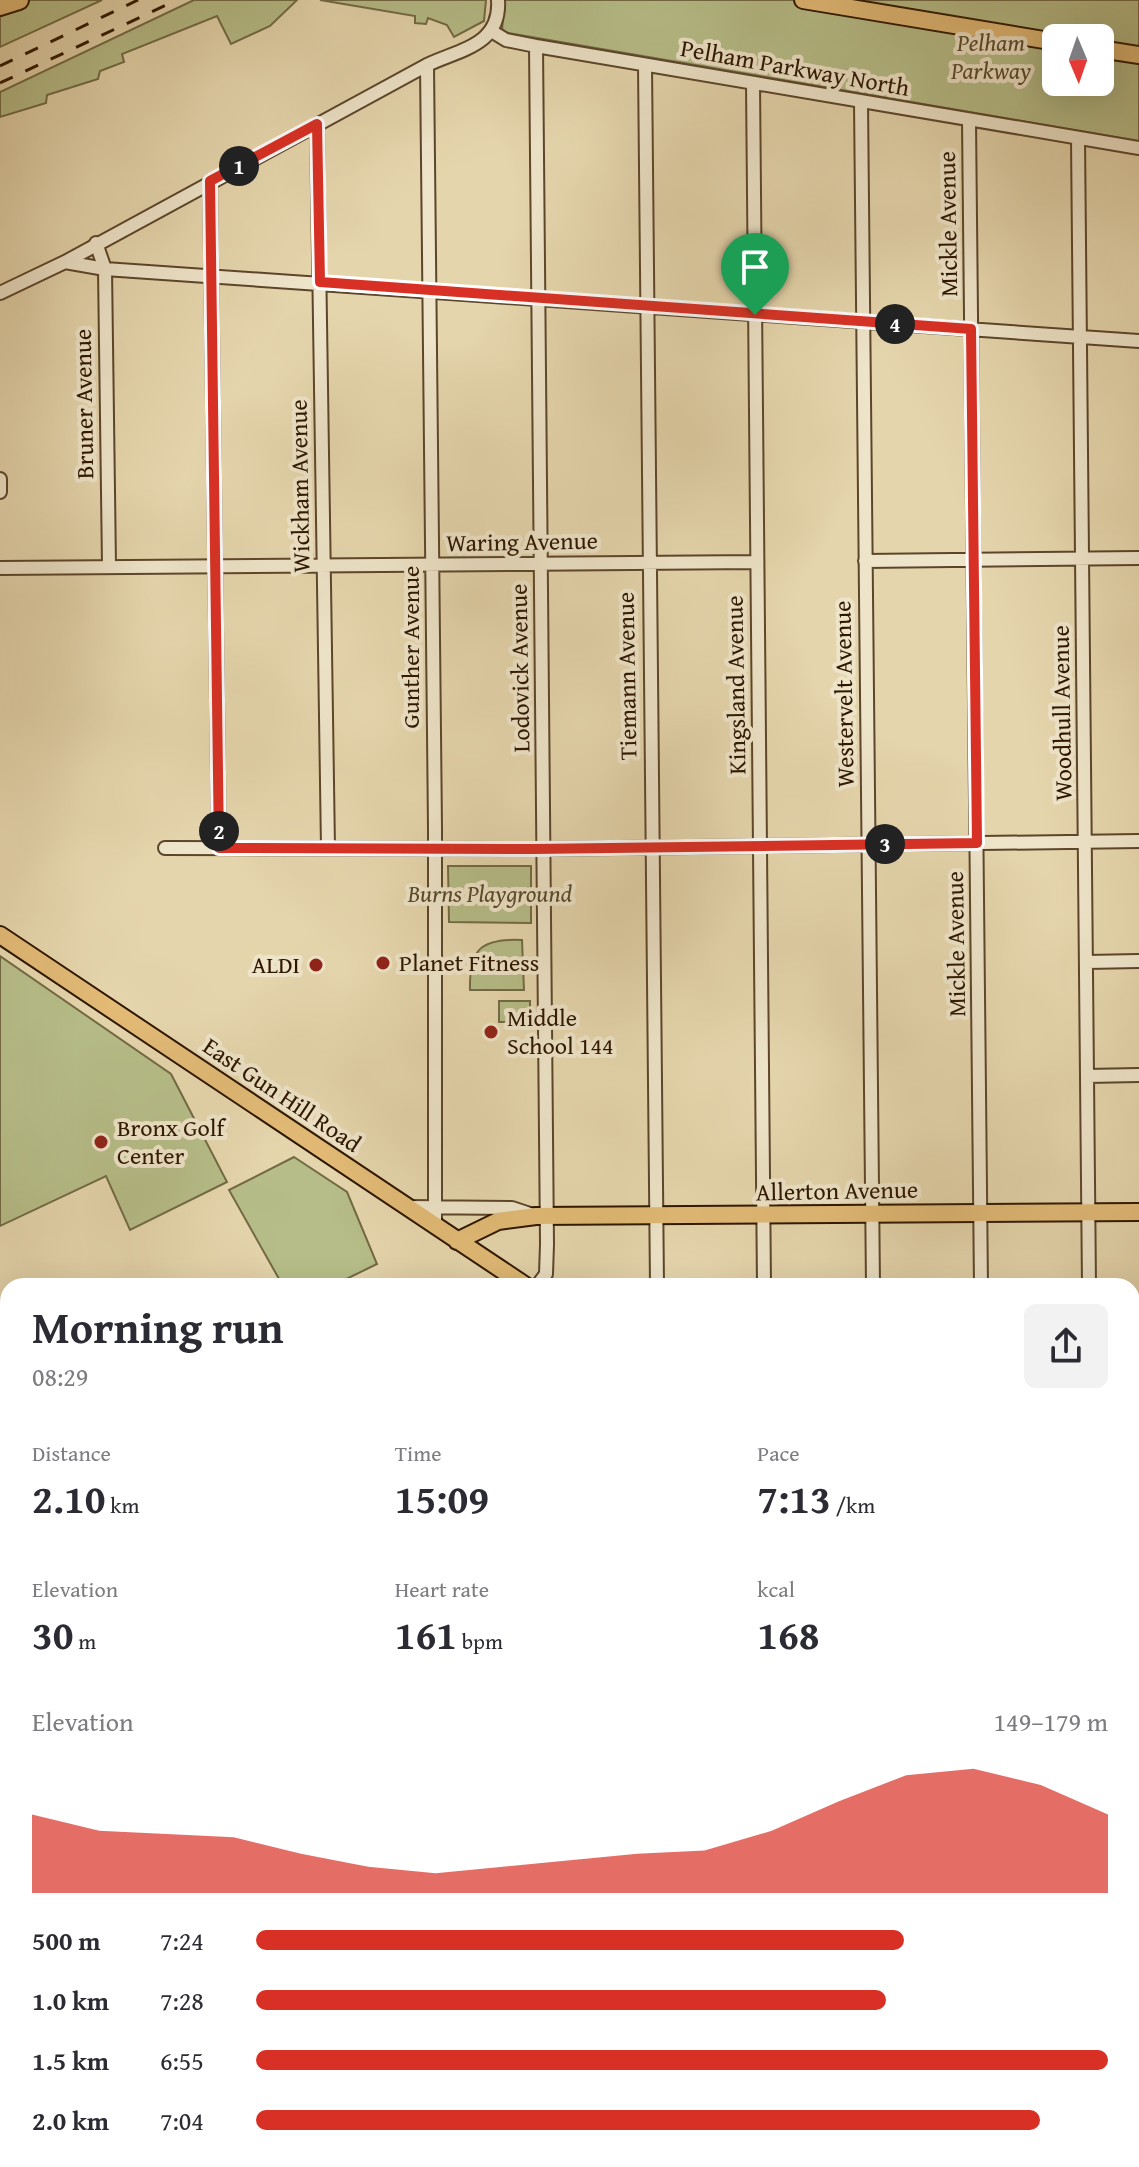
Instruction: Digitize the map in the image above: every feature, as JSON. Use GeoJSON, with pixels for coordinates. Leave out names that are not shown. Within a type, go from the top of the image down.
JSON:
{"type":"FeatureCollection","features":[{"type":"Feature","properties":{"kind":"highway"},"geometry":{"type":"LineString","coordinates":[[0,6],[19,0]]}},
{"type":"Feature","properties":{"kind":"main road"},"geometry":{"type":"LineString","coordinates":[[803,0],[1042,40]]}},
{"type":"Feature","properties":{"kind":"main road"},"geometry":{"type":"LineString","coordinates":[[1114,51],[1139,55]]}},
{"type":"Feature","properties":{"kind":"main road","name":"East Gun Hill Road"},"geometry":{"type":"LineString","coordinates":[[4,935],[514,1278]]}},
{"type":"Feature","properties":{"kind":"main road","name":"Allerton Avenue"},"geometry":{"type":"LineString","coordinates":[[457,1241],[498,1221],[541,1216],[656,1218],[1139,1212]]}},
{"type":"Feature","properties":{"kind":"street"},"geometry":{"type":"LineString","coordinates":[[0,293],[65,262],[210,181],[493,32],[498,0]]}},
{"type":"Feature","properties":{"kind":"street","name":"Pelham Parkway North"},"geometry":{"type":"LineString","coordinates":[[493,32],[506,40],[536,46],[1139,148]]}},
{"type":"Feature","properties":{"kind":"street","name":"Lodovick Avenue"},"geometry":{"type":"LineString","coordinates":[[536,46],[543,849],[541,1216],[547,1267],[545,1278]]}},
{"type":"Feature","properties":{"kind":"street","name":"Gunther Avenue"},"geometry":{"type":"LineString","coordinates":[[427,65],[435,848],[435,1227]]}},
{"type":"Feature","properties":{"kind":"street","name":"Tiemann Avenue"},"geometry":{"type":"LineString","coordinates":[[645,65],[657,1278]]}},
{"type":"Feature","properties":{"kind":"street","name":"Kingsland Avenue"},"geometry":{"type":"LineString","coordinates":[[753,83],[764,1278]]}},
{"type":"Feature","properties":{"kind":"street","name":"Westervelt Avenue"},"geometry":{"type":"LineString","coordinates":[[861,102],[873,1278]]}},
{"type":"Feature","properties":{"kind":"street","name":"Mickle Avenue"},"geometry":{"type":"LineString","coordinates":[[969,121],[981,1278]]}},
{"type":"Feature","properties":{"kind":"street","name":"Wickham Avenue"},"geometry":{"type":"LineString","coordinates":[[317,124],[328,848]]}},
{"type":"Feature","properties":{"kind":"street","name":"Woodhull Avenue"},"geometry":{"type":"LineString","coordinates":[[1078,139],[1089,1278]]}},
{"type":"Feature","properties":{"kind":"street"},"geometry":{"type":"LineString","coordinates":[[210,181],[219,848]]}},
{"type":"Feature","properties":{"kind":"street","name":"Bruner Avenue"},"geometry":{"type":"LineString","coordinates":[[96,243],[105,269],[109,566]]}},
{"type":"Feature","properties":{"kind":"street"},"geometry":{"type":"LineString","coordinates":[[65,262],[105,269],[213,274],[1139,341]]}},
{"type":"Feature","properties":{"kind":"street"},"geometry":{"type":"LineString","coordinates":[[0,479],[0,492]]}},
{"type":"Feature","properties":{"kind":"street"},"geometry":{"type":"LineString","coordinates":[[865,561],[1139,558]]}},
{"type":"Feature","properties":{"kind":"street","name":"Waring Avenue"},"geometry":{"type":"LineString","coordinates":[[0,568],[756,562]]}},
{"type":"Feature","properties":{"kind":"street"},"geometry":{"type":"LineString","coordinates":[[165,848],[543,849],[1139,841]]}},
{"type":"Feature","properties":{"kind":"street"},"geometry":{"type":"LineString","coordinates":[[1087,962],[1139,961]]}},
{"type":"Feature","properties":{"kind":"street"},"geometry":{"type":"LineString","coordinates":[[1087,1076],[1139,1075]]}},
{"type":"Feature","properties":{"kind":"street","name":"Allerton Avenue"},"geometry":{"type":"LineString","coordinates":[[406,1207],[512,1208],[541,1216]]}},
{"type":"Feature","properties":{"kind":"green space"},"geometry":{"type":"Polygon","coordinates":[[[0,0],[102,0],[0,47],[0,0]]]}},
{"type":"Feature","properties":{"kind":"green space"},"geometry":{"type":"Polygon","coordinates":[[[194,0],[297,0],[270,26],[231,44],[217,16],[122,54],[124,62],[100,71],[98,79],[47,95],[46,103],[0,117],[0,92],[194,0]]]}},
{"type":"Feature","properties":{"kind":"green space"},"geometry":{"type":"Polygon","coordinates":[[[320,0],[486,0],[484,21],[454,37],[447,25],[428,18],[426,24],[415,23],[415,16],[320,0]]]}},
{"type":"Feature","properties":{"kind":"green space","name":"Pelham Parkway"},"geometry":{"type":"Polygon","coordinates":[[[504,0],[1139,0],[1139,141],[502,32],[504,0]]]}},
{"type":"Feature","properties":{"kind":"green space","name":"Burns Playground"},"geometry":{"type":"Polygon","coordinates":[[[448,866],[531,866],[531,923],[449,922],[448,866]]]}},
{"type":"Feature","properties":{"kind":"green space"},"geometry":{"type":"Polygon","coordinates":[[[522,940],[524,990],[470,990],[472,965],[480,949],[496,941],[522,940]]]}},
{"type":"Feature","properties":{"kind":"green space"},"geometry":{"type":"Polygon","coordinates":[[[0,956],[171,1074],[227,1182],[130,1230],[106,1176],[0,1226],[0,956]]]}},
{"type":"Feature","properties":{"kind":"green space"},"geometry":{"type":"Polygon","coordinates":[[[499,1001],[530,1001],[530,1022],[499,1022],[499,1001]]]}},
{"type":"Feature","properties":{"kind":"green space"},"geometry":{"type":"Polygon","coordinates":[[[294,1157],[347,1192],[377,1264],[348,1278],[278,1278],[229,1190],[294,1157]]]}},
{"type":"Feature","properties":{"kind":"railway"},"geometry":{"type":"LineString","coordinates":[[0,66],[138,0]]}},
{"type":"Feature","properties":{"kind":"railway"},"geometry":{"type":"LineString","coordinates":[[0,83],[177,0]]}},
{"type":"Feature","properties":{"kind":"place","name":"Planet Fitness"},"geometry":{"type":"Point","coordinates":[383,963]}},
{"type":"Feature","properties":{"kind":"place","name":"ALDI"},"geometry":{"type":"Point","coordinates":[316,965]}},
{"type":"Feature","properties":{"kind":"place","name":"Middle School 144"},"geometry":{"type":"Point","coordinates":[491,1032]}},
{"type":"Feature","properties":{"kind":"place","name":"Bronx Golf Center"},"geometry":{"type":"Point","coordinates":[101,1142]}},
{"type":"Feature","properties":{"kind":"route"},"geometry":{"type":"LineString","coordinates":[[317,124],[320,282],[755,315],[971,329],[977,843],[533,849],[219,848],[210,181],[317,124]]}}]}
